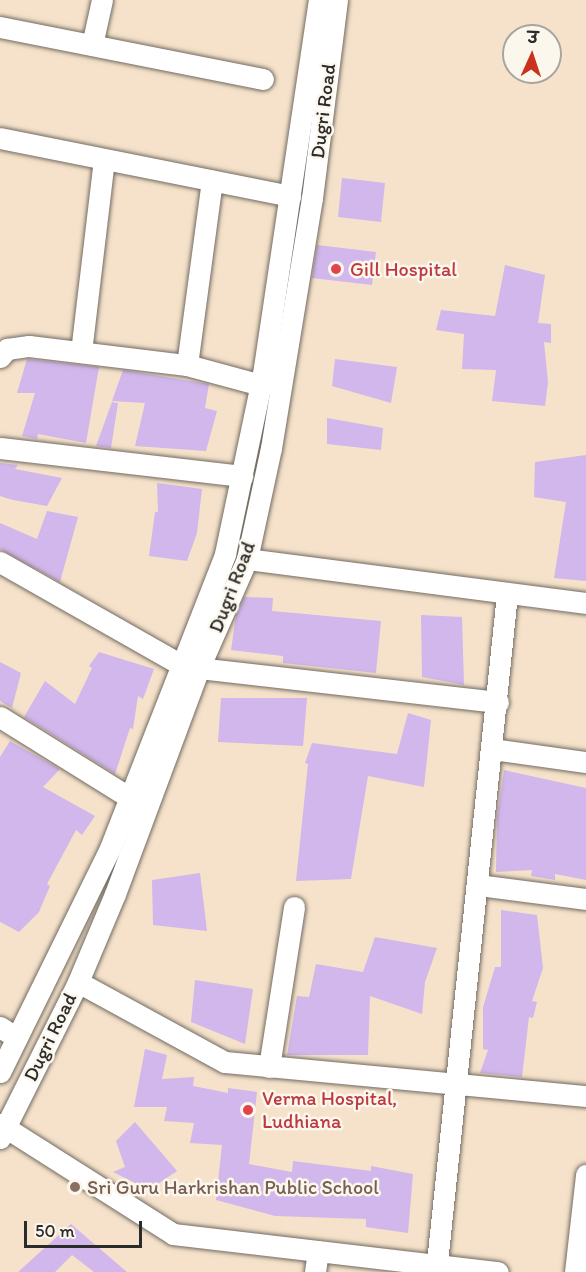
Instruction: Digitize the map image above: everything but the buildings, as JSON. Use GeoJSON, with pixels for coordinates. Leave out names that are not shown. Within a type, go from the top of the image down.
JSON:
{"type":"FeatureCollection","features":[{"type":"Feature","properties":{"kind":"street"},"geometry":{"type":"LineString","coordinates":[[92,45],[102,0]]}},
{"type":"Feature","properties":{"kind":"street","name":"Dugri Road"},"geometry":{"type":"LineString","coordinates":[[2,1129],[78,982],[116,894],[225,554],[261,385],[319,0]]}},
{"type":"Feature","properties":{"kind":"street","name":"Dugri Road"},"geometry":{"type":"LineString","coordinates":[[0,1072],[9,1033],[110,848],[130,798],[190,667],[247,560],[271,448],[312,198],[337,0]]}},
{"type":"Feature","properties":{"kind":"street"},"geometry":{"type":"LineString","coordinates":[[0,34],[0,27],[263,79]]}},
{"type":"Feature","properties":{"kind":"street"},"geometry":{"type":"LineString","coordinates":[[0,138],[290,196]]}},
{"type":"Feature","properties":{"kind":"street"},"geometry":{"type":"LineString","coordinates":[[81,352],[104,160]]}},
{"type":"Feature","properties":{"kind":"street"},"geometry":{"type":"LineString","coordinates":[[187,365],[212,181]]}},
{"type":"Feature","properties":{"kind":"street"},"geometry":{"type":"LineString","coordinates":[[0,357],[6,349],[29,346],[187,365],[261,385]]}},
{"type":"Feature","properties":{"kind":"street"},"geometry":{"type":"LineString","coordinates":[[0,448],[242,476]]}},
{"type":"Feature","properties":{"kind":"street"},"geometry":{"type":"LineString","coordinates":[[247,560],[586,603]]}},
{"type":"Feature","properties":{"kind":"street"},"geometry":{"type":"LineString","coordinates":[[0,562],[190,667],[498,702]]}},
{"type":"Feature","properties":{"kind":"street"},"geometry":{"type":"LineString","coordinates":[[436,1269],[454,1084],[498,702],[507,594]]}},
{"type":"Feature","properties":{"kind":"street"},"geometry":{"type":"LineString","coordinates":[[0,717],[130,798]]}},
{"type":"Feature","properties":{"kind":"street"},"geometry":{"type":"LineString","coordinates":[[493,749],[586,762]]}},
{"type":"Feature","properties":{"kind":"street"},"geometry":{"type":"LineString","coordinates":[[478,885],[586,899]]}},
{"type":"Feature","properties":{"kind":"street"},"geometry":{"type":"LineString","coordinates":[[269,1067],[294,907]]}},
{"type":"Feature","properties":{"kind":"street"},"geometry":{"type":"LineString","coordinates":[[78,982],[225,1062],[586,1096]]}},
{"type":"Feature","properties":{"kind":"street"},"geometry":{"type":"LineString","coordinates":[[2,1129],[173,1234],[316,1262],[498,1272]]}},
{"type":"Feature","properties":{"kind":"street"},"geometry":{"type":"LineString","coordinates":[[575,1272],[586,1175]]}},
{"type":"Feature","properties":{"kind":"place","name":"Gill Hospital"},"geometry":{"type":"Point","coordinates":[336,269]}},
{"type":"Feature","properties":{"kind":"place","name":"Verma Hospital, Ludhiana"},"geometry":{"type":"Point","coordinates":[248,1110]}},
{"type":"Feature","properties":{"kind":"place","name":"Sri Guru Harkrishan Public School"},"geometry":{"type":"Point","coordinates":[75,1187]}}]}
